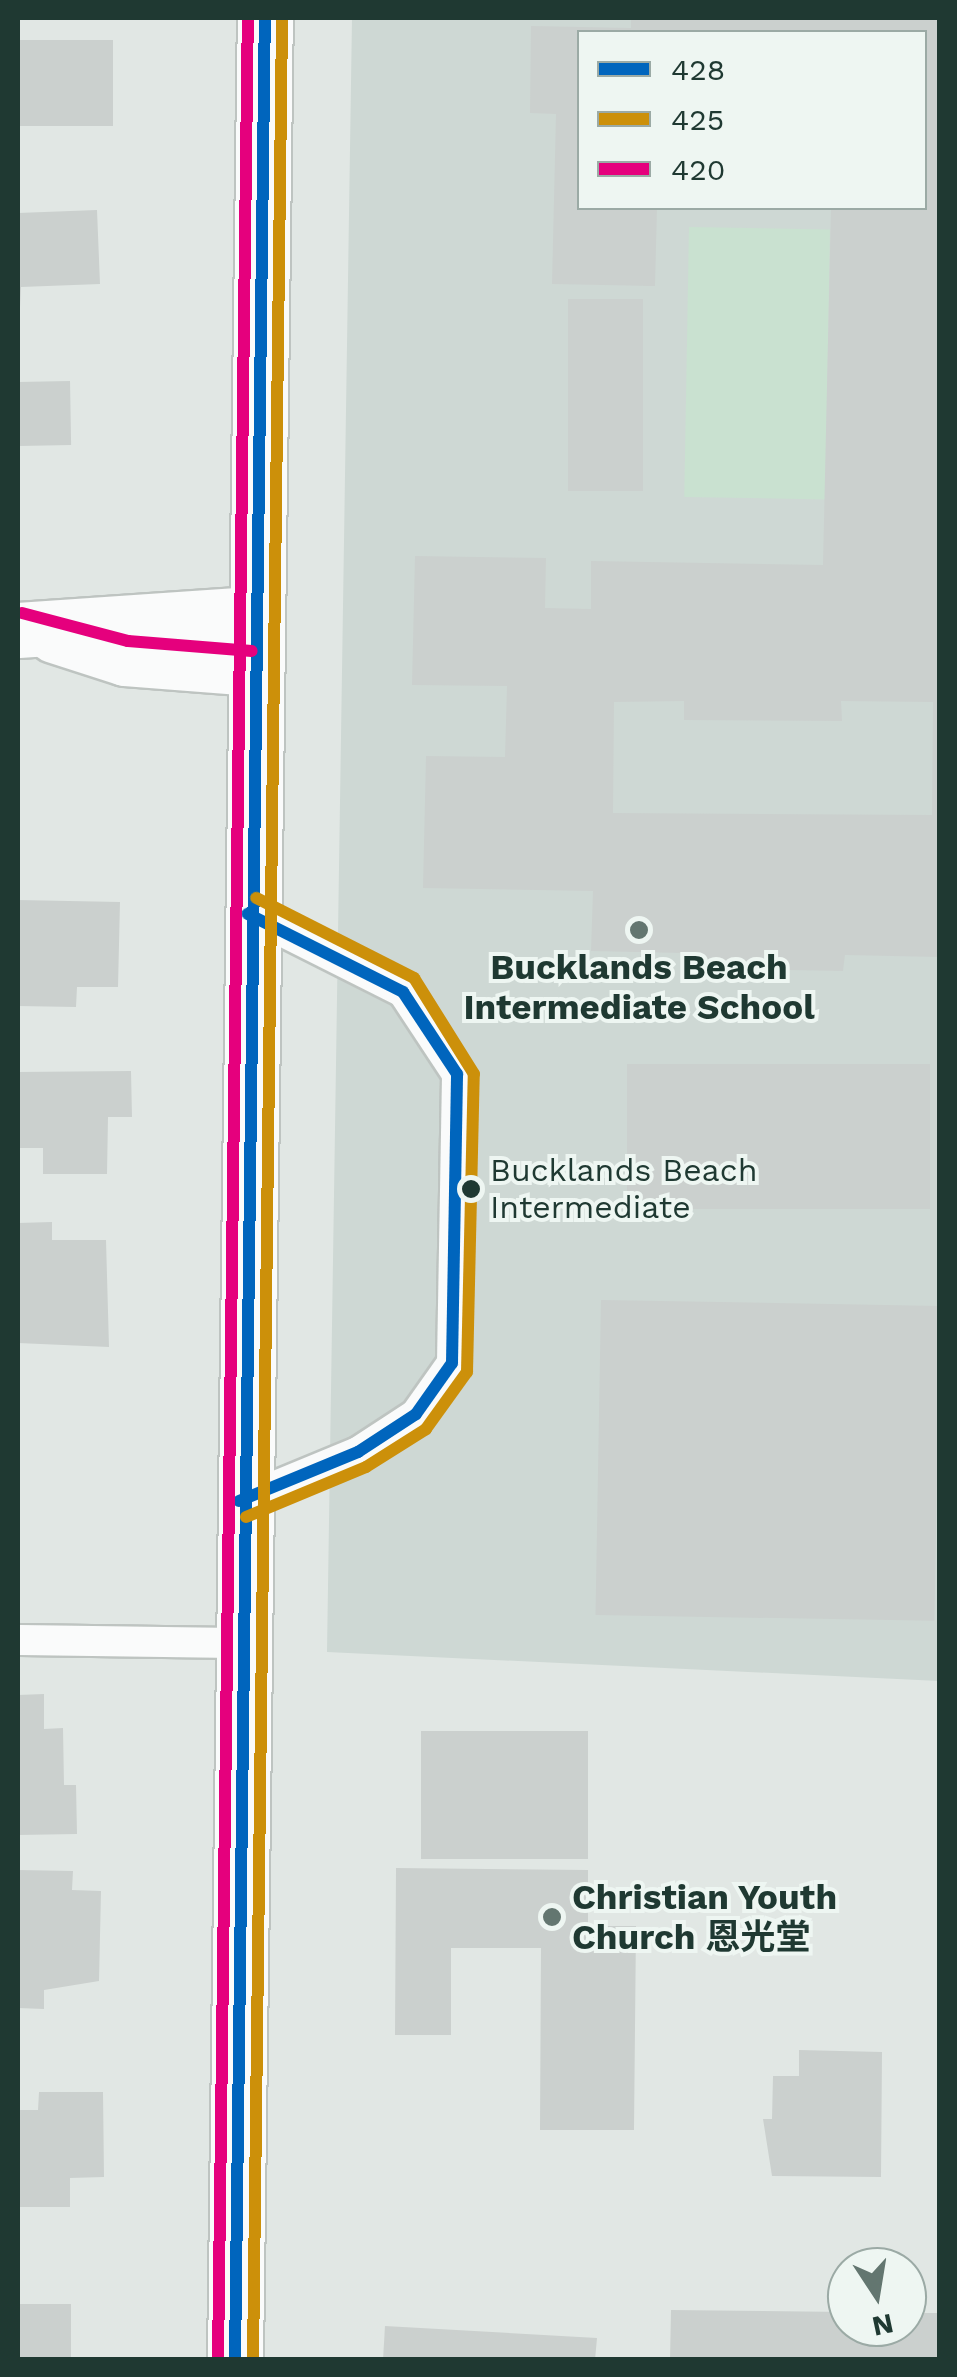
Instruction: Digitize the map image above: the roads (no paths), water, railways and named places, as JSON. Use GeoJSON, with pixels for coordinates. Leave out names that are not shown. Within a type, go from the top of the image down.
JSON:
{"type":"FeatureCollection","features":[{"type":"Feature","properties":{"kind":"main road"},"geometry":{"type":"LineString","coordinates":[[235,2360],[238,1643],[250,668],[265,18]]}},
{"type":"Feature","properties":{"kind":"main road"},"geometry":{"type":"LineString","coordinates":[[27,630],[252,614]]}},
{"type":"Feature","properties":{"kind":"main road"},"geometry":{"type":"LineString","coordinates":[[27,630],[125,658],[250,668]]}},
{"type":"Feature","properties":{"kind":"lane"},"geometry":{"type":"LineString","coordinates":[[240,1502],[358,1452],[416,1414],[452,1363],[456,1113],[456,1074],[404,992],[248,914]]}},
{"type":"Feature","properties":{"kind":"lane"},"geometry":{"type":"LineString","coordinates":[[18,1640],[238,1643]]}},
{"type":"Feature","properties":{"kind":"place","name":"Bucklands Beach Intermediate School"},"geometry":{"type":"Point","coordinates":[639,930]}},
{"type":"Feature","properties":{"kind":"place","name":"Bucklands Beach Intermediate"},"geometry":{"type":"Point","coordinates":[471,1189]}},
{"type":"Feature","properties":{"kind":"place","name":"Christian Youth Church 恩光堂"},"geometry":{"type":"Point","coordinates":[552,1917]}}]}
